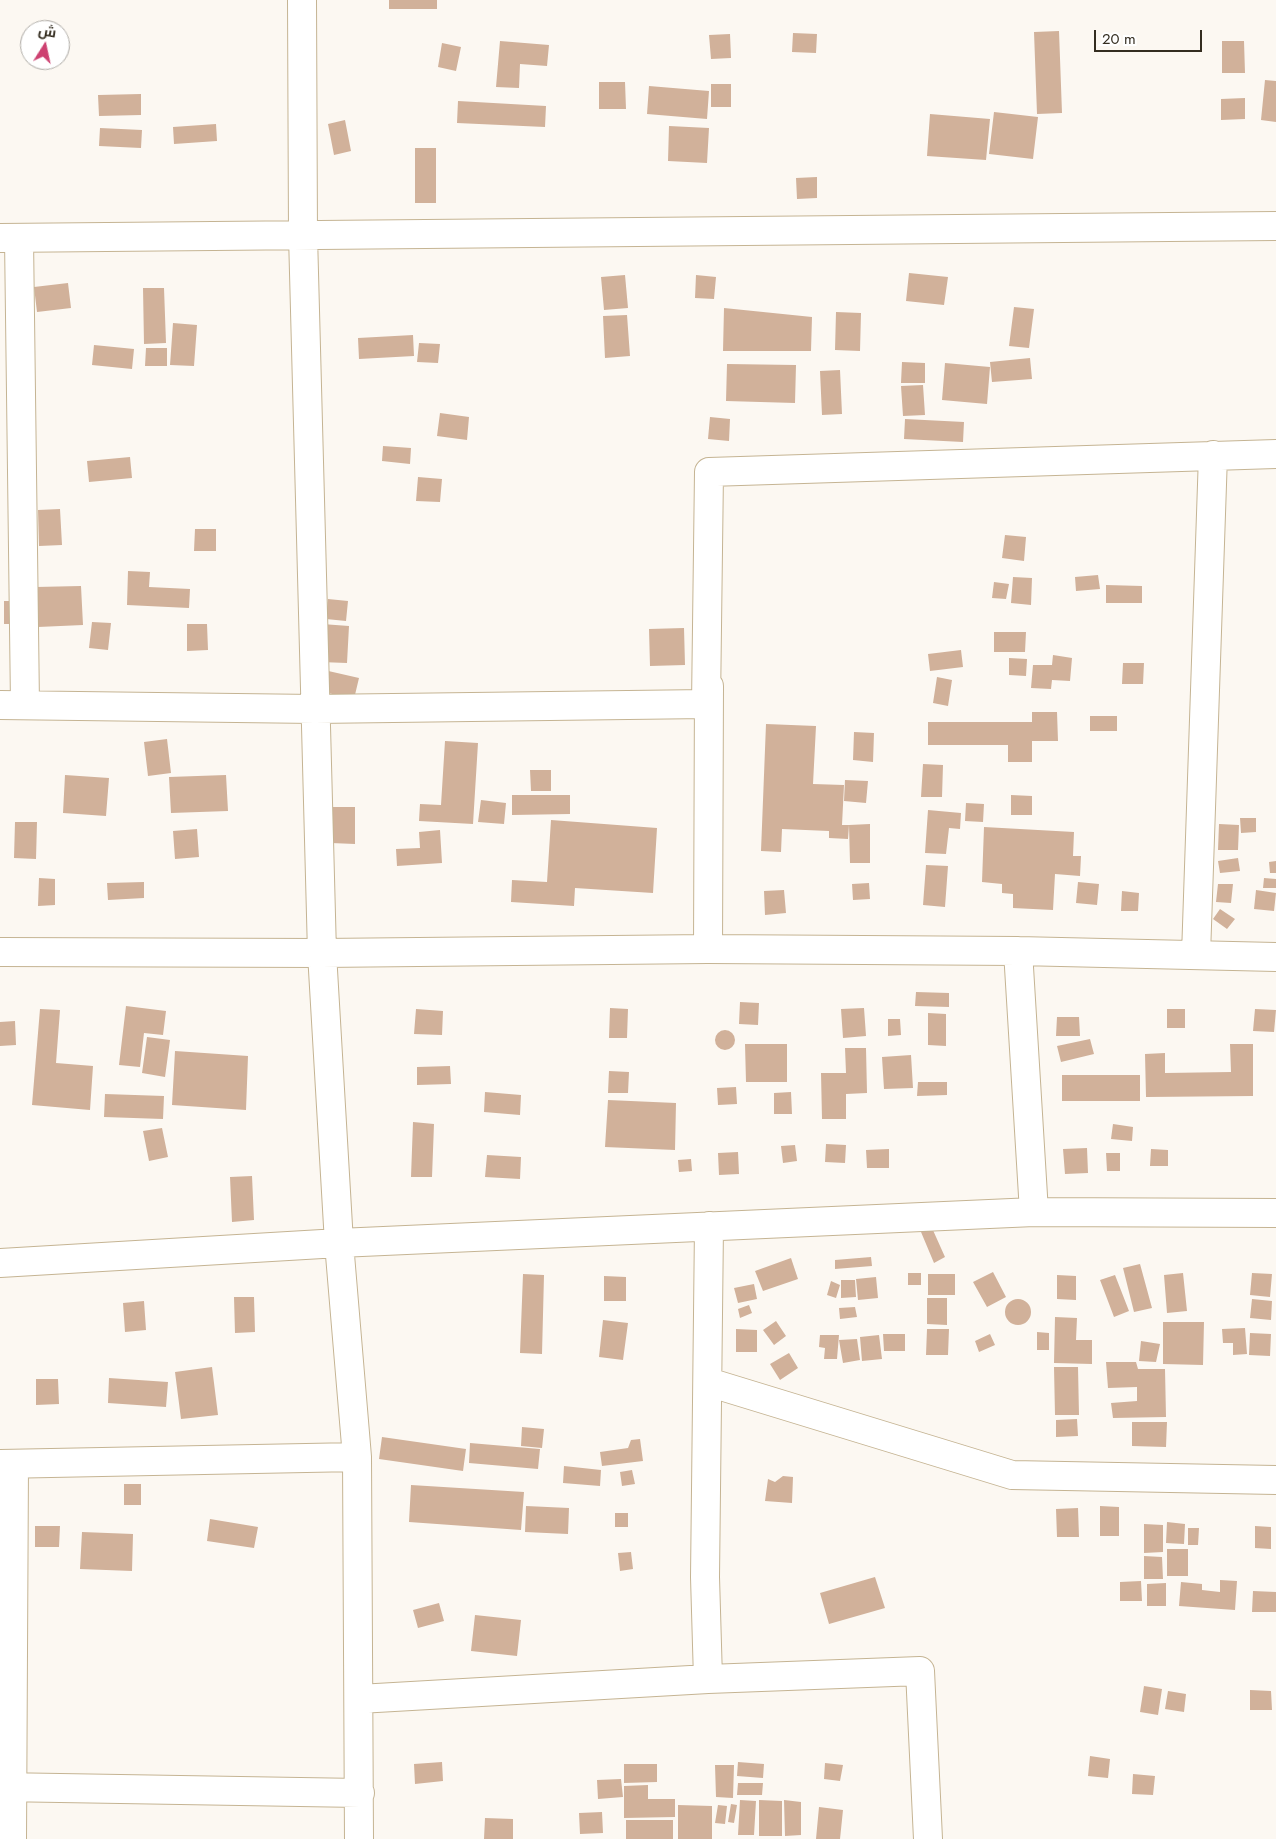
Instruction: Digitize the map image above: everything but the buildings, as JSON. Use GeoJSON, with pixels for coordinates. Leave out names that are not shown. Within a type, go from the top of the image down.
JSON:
{"type":"FeatureCollection","features":[{"type":"Feature","properties":{"kind":"street"},"geometry":{"type":"LineString","coordinates":[[302,0],[303,235],[322,953],[339,1243],[357,1457],[359,1839]]}},
{"type":"Feature","properties":{"kind":"street"},"geometry":{"type":"LineString","coordinates":[[710,472],[706,704],[316,709],[13,705],[10,238],[1276,226]]}},
{"type":"Feature","properties":{"kind":"street"},"geometry":{"type":"LineString","coordinates":[[710,472],[1276,454]]}},
{"type":"Feature","properties":{"kind":"street"},"geometry":{"type":"LineString","coordinates":[[1196,955],[1213,455]]}},
{"type":"Feature","properties":{"kind":"street"},"geometry":{"type":"LineString","coordinates":[[708,949],[710,472]]}},
{"type":"Feature","properties":{"kind":"street"},"geometry":{"type":"LineString","coordinates":[[0,952],[322,953],[708,949],[1018,951],[1276,957]]}},
{"type":"Feature","properties":{"kind":"street"},"geometry":{"type":"LineString","coordinates":[[1018,951],[1034,1212]]}},
{"type":"Feature","properties":{"kind":"street"},"geometry":{"type":"LineString","coordinates":[[0,1263],[339,1243],[1034,1212],[1276,1213]]}},
{"type":"Feature","properties":{"kind":"street"},"geometry":{"type":"LineString","coordinates":[[708,1679],[705,1577],[709,1226]]}},
{"type":"Feature","properties":{"kind":"street"},"geometry":{"type":"LineString","coordinates":[[708,1382],[1012,1475],[1276,1480]]}},
{"type":"Feature","properties":{"kind":"street"},"geometry":{"type":"LineString","coordinates":[[12,1839],[6,1787],[7,1464],[357,1457]]}},
{"type":"Feature","properties":{"kind":"street"},"geometry":{"type":"LineString","coordinates":[[359,1699],[708,1679],[920,1671],[928,1839]]}},
{"type":"Feature","properties":{"kind":"street"},"geometry":{"type":"LineString","coordinates":[[6,1787],[360,1794]]}}]}
